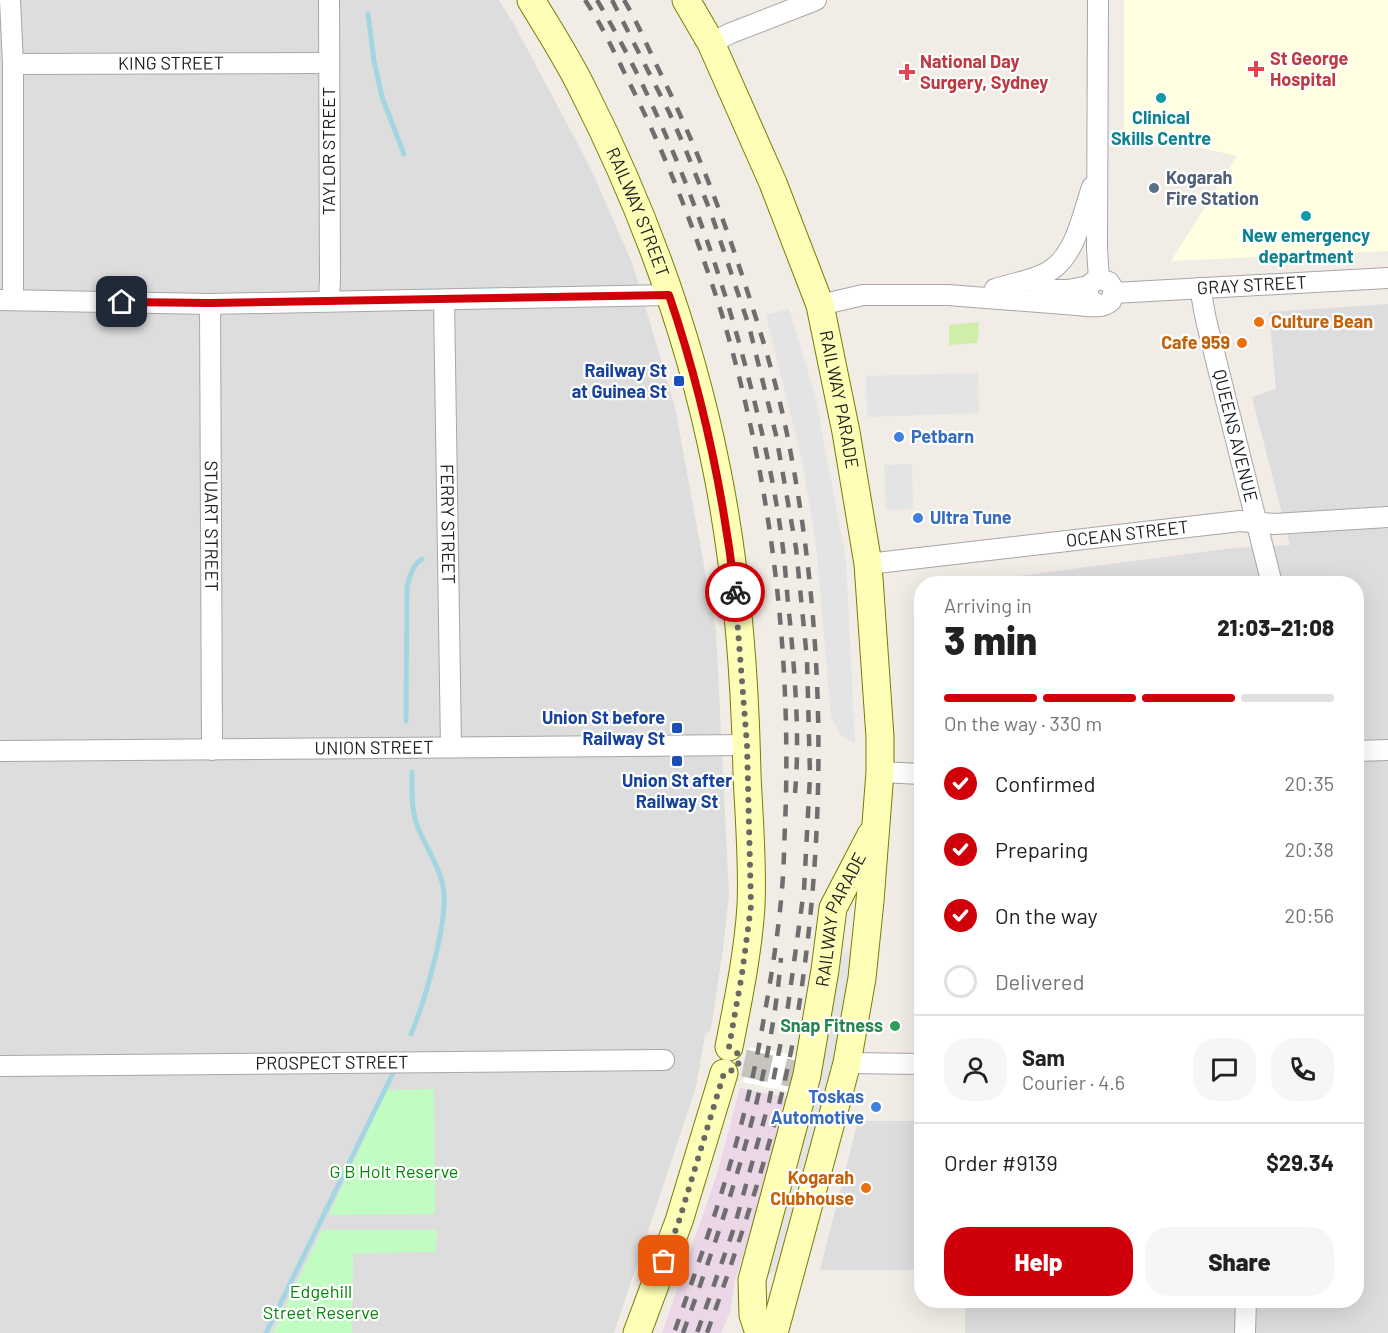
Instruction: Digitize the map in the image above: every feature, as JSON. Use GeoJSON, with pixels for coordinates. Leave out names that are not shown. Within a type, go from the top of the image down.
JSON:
{"type":"FeatureCollection","features":[{"type":"Feature","properties":{"kind":"main road","name":"RAILWAY STREET"},"geometry":{"type":"LineString","coordinates":[[531,0],[582,87],[613,152],[638,210],[669,295],[702,406],[717,470],[737,603],[747,745],[751,906],[734,1061],[679,1221],[637,1333]]}},
{"type":"Feature","properties":{"kind":"main road","name":"RAILWAY PARADE"},"geometry":{"type":"LineString","coordinates":[[686,0],[711,43],[773,183],[819,305],[846,432],[868,564],[880,737],[880,772],[870,901],[862,978],[847,1063],[774,1333]]}},
{"type":"Feature","properties":{"kind":"main road","name":"RAILWAY PARADE"},"geometry":{"type":"LineString","coordinates":[[759,1333],[753,1315],[752,1280],[825,970],[831,923],[838,897],[875,827]]}},
{"type":"Feature","properties":{"kind":"main road"},"geometry":{"type":"LineString","coordinates":[[831,923],[846,900],[870,901]]}},
{"type":"Feature","properties":{"kind":"street"},"geometry":{"type":"LineString","coordinates":[[10,0],[13,64],[7,300],[210,303],[669,295]]}},
{"type":"Feature","properties":{"kind":"street","name":"TAYLOR STREET"},"geometry":{"type":"LineString","coordinates":[[328,301],[330,279],[329,0]]}},
{"type":"Feature","properties":{"kind":"street"},"geometry":{"type":"LineString","coordinates":[[711,43],[816,0]]}},
{"type":"Feature","properties":{"kind":"street"},"geometry":{"type":"LineString","coordinates":[[1098,0],[1097,248],[1094,282],[1088,290],[1089,299],[1107,299]]}},
{"type":"Feature","properties":{"kind":"street","name":"KING STREET"},"geometry":{"type":"LineString","coordinates":[[13,64],[328,63]]}},
{"type":"Feature","properties":{"kind":"street"},"geometry":{"type":"LineString","coordinates":[[995,289],[1044,274],[1061,261],[1076,234],[1098,168]]}},
{"type":"Feature","properties":{"kind":"street","name":"GRAY STREET"},"geometry":{"type":"LineString","coordinates":[[819,305],[862,295],[1107,299],[1200,288],[1388,278]]}},
{"type":"Feature","properties":{"kind":"street","name":"GRAY STREET"},"geometry":{"type":"LineString","coordinates":[[948,295],[995,289],[1054,291],[1094,282]]}},
{"type":"Feature","properties":{"kind":"street","name":"QUEENS AVENUE"},"geometry":{"type":"LineString","coordinates":[[1200,288],[1270,576]]}},
{"type":"Feature","properties":{"kind":"street","name":"FERRY STREET"},"geometry":{"type":"LineString","coordinates":[[444,300],[451,747]]}},
{"type":"Feature","properties":{"kind":"street","name":"STUART STREET"},"geometry":{"type":"LineString","coordinates":[[210,303],[212,750]]}},
{"type":"Feature","properties":{"kind":"street","name":"OCEAN STREET"},"geometry":{"type":"LineString","coordinates":[[868,564],[1240,521],[1274,524],[1388,517]]}},
{"type":"Feature","properties":{"kind":"street","name":"UNION STREET"},"geometry":{"type":"LineString","coordinates":[[0,751],[747,745]]}},
{"type":"Feature","properties":{"kind":"street"},"geometry":{"type":"LineString","coordinates":[[1364,751],[1388,750]]}},
{"type":"Feature","properties":{"kind":"street"},"geometry":{"type":"LineString","coordinates":[[880,772],[914,774]]}},
{"type":"Feature","properties":{"kind":"street","name":"PROSPECT STREET"},"geometry":{"type":"LineString","coordinates":[[0,1066],[664,1060]]}},
{"type":"Feature","properties":{"kind":"street"},"geometry":{"type":"LineString","coordinates":[[847,1063],[914,1064]]}},
{"type":"Feature","properties":{"kind":"street"},"geometry":{"type":"LineString","coordinates":[[1245,1333],[1246,1308]]}},
{"type":"Feature","properties":{"kind":"shaded area"},"geometry":{"type":"Polygon","coordinates":[[[0,0],[499,0],[590,167],[633,265],[675,407],[716,631],[729,895],[711,1029],[705,1035],[696,1087],[614,1333],[0,1333],[0,0]]]}},
{"type":"Feature","properties":{"kind":"shaded area","name":"St George Hospital"},"geometry":{"type":"Polygon","coordinates":[[[1124,0],[1388,0],[1388,251],[1171,261],[1237,156],[1167,140],[1124,137],[1124,0]]]}},
{"type":"Feature","properties":{"kind":"shaded area"},"geometry":{"type":"Polygon","coordinates":[[[1388,304],[1388,1333],[965,1333],[965,1308],[1364,1308],[1364,576],[1018,576],[1234,548],[1290,545],[1252,397],[1276,389],[1269,312],[1388,304]]]}},
{"type":"Feature","properties":{"kind":"shaded area"},"geometry":{"type":"Polygon","coordinates":[[[789,309],[815,395],[846,560],[855,744],[841,735],[831,717],[816,544],[802,460],[766,315],[789,309]]]}},
{"type":"Feature","properties":{"kind":"shaded area"},"geometry":{"type":"Polygon","coordinates":[[[978,373],[979,413],[867,417],[866,376],[978,373]]]}},
{"type":"Feature","properties":{"kind":"shaded area"},"geometry":{"type":"Polygon","coordinates":[[[912,464],[913,509],[886,510],[884,465],[912,464]]]}},
{"type":"Feature","properties":{"kind":"shaded area"},"geometry":{"type":"Polygon","coordinates":[[[853,948],[831,1075],[776,1271],[763,1278],[841,955],[853,948]]]}},
{"type":"Feature","properties":{"kind":"shaded area"},"geometry":{"type":"Polygon","coordinates":[[[740,1088],[790,1098],[770,1178],[735,1280],[730,1312],[721,1333],[662,1333],[717,1174],[740,1088]]]}},
{"type":"Feature","properties":{"kind":"shaded area"},"geometry":{"type":"Polygon","coordinates":[[[858,1121],[914,1121],[914,1270],[820,1270],[858,1121]]]}},
{"type":"Feature","properties":{"kind":"green space"},"geometry":{"type":"Polygon","coordinates":[[[979,322],[978,343],[949,345],[949,325],[979,322]]]}},
{"type":"Feature","properties":{"kind":"green space","name":"G B Holt Reserve"},"geometry":{"type":"Polygon","coordinates":[[[434,1089],[435,1214],[329,1215],[387,1090],[434,1089]]]}},
{"type":"Feature","properties":{"kind":"green space","name":"Edgehill Street Reserve"},"geometry":{"type":"Polygon","coordinates":[[[322,1230],[437,1230],[436,1252],[353,1253],[352,1333],[273,1333],[322,1230]]]}},
{"type":"Feature","properties":{"kind":"pier"},"geometry":{"type":"Polygon","coordinates":[[[750,1047],[797,1056],[790,1092],[743,1082],[750,1047]]]}},
{"type":"Feature","properties":{"kind":"waterway"},"geometry":{"type":"LineString","coordinates":[[368,14],[374,61],[382,97],[404,154]]}},
{"type":"Feature","properties":{"kind":"waterway"},"geometry":{"type":"LineString","coordinates":[[406,721],[407,586],[414,567],[422,559]]}},
{"type":"Feature","properties":{"kind":"waterway"},"geometry":{"type":"LineString","coordinates":[[411,1034],[434,960],[443,918],[444,900],[441,878],[414,816],[412,772]]}},
{"type":"Feature","properties":{"kind":"waterway"},"geometry":{"type":"LineString","coordinates":[[266,1333],[394,1071]]}},
{"type":"Feature","properties":{"kind":"tunnel"},"geometry":{"type":"LineString","coordinates":[[744,1063],[794,1074]]}},
{"type":"Feature","properties":{"kind":"railway"},"geometry":{"type":"LineString","coordinates":[[585,0],[609,42],[660,147],[693,231],[722,316],[755,448],[775,573],[781,636],[785,699],[785,826],[782,889],[773,964],[753,1077],[744,1114],[711,1224],[674,1333]]}},
{"type":"Feature","properties":{"kind":"railway"},"geometry":{"type":"LineString","coordinates":[[597,0],[644,88],[685,181],[719,276],[753,394],[772,482],[784,558],[796,708],[795,793]]}},
{"type":"Feature","properties":{"kind":"railway"},"geometry":{"type":"LineString","coordinates":[[612,0],[685,148],[711,213],[749,326],[776,435],[796,548],[807,659],[810,776],[804,890],[788,1006],[769,1102],[734,1228],[697,1333]]}},
{"type":"Feature","properties":{"kind":"railway"},"geometry":{"type":"LineString","coordinates":[[624,0],[667,86],[699,160],[728,235],[765,346],[787,434],[800,505],[815,648],[818,719],[815,863],[799,1006],[783,1089],[761,1172],[707,1333]]}},
{"type":"Feature","properties":{"kind":"railway"},"geometry":{"type":"LineString","coordinates":[[683,1333],[730,1195],[757,1102],[767,1054],[781,958]]}},
{"type":"Feature","properties":{"kind":"way so far"},"geometry":{"type":"LineString","coordinates":[[664,1261],[679,1221],[724,1073],[736,1069],[740,1058],[736,1051],[729,1047],[751,906],[747,745],[735,592]]}},
{"type":"Feature","properties":{"kind":"place","name":"St George Hospital"},"geometry":{"type":"Point","coordinates":[1256,69]}},
{"type":"Feature","properties":{"kind":"place","name":"National Day Surgery, Sydney"},"geometry":{"type":"Point","coordinates":[907,72]}},
{"type":"Feature","properties":{"kind":"place","name":"Clinical Skills Centre"},"geometry":{"type":"Point","coordinates":[1161,98]}},
{"type":"Feature","properties":{"kind":"place","name":"Kogarah Fire Station"},"geometry":{"type":"Point","coordinates":[1154,188]}},
{"type":"Feature","properties":{"kind":"place","name":"New emergency department"},"geometry":{"type":"Point","coordinates":[1306,216]}},
{"type":"Feature","properties":{"kind":"place","name":"Culture Bean"},"geometry":{"type":"Point","coordinates":[1259,322]}},
{"type":"Feature","properties":{"kind":"place","name":"Cafe 959"},"geometry":{"type":"Point","coordinates":[1242,343]}},
{"type":"Feature","properties":{"kind":"place","name":"Railway St at Guinea St"},"geometry":{"type":"Point","coordinates":[679,381]}},
{"type":"Feature","properties":{"kind":"place","name":"Petbarn"},"geometry":{"type":"Point","coordinates":[899,437]}},
{"type":"Feature","properties":{"kind":"place","name":"Ultra Tune"},"geometry":{"type":"Point","coordinates":[918,518]}},
{"type":"Feature","properties":{"kind":"place","name":"Union St before Railway St"},"geometry":{"type":"Point","coordinates":[677,728]}},
{"type":"Feature","properties":{"kind":"place","name":"Union St after Railway St"},"geometry":{"type":"Point","coordinates":[677,761]}},
{"type":"Feature","properties":{"kind":"place","name":"Snap Fitness"},"geometry":{"type":"Point","coordinates":[895,1026]}},
{"type":"Feature","properties":{"kind":"place","name":"Toskas Automotive"},"geometry":{"type":"Point","coordinates":[876,1107]}},
{"type":"Feature","properties":{"kind":"place","name":"Kogarah Clubhouse"},"geometry":{"type":"Point","coordinates":[866,1188]}},
{"type":"Feature","properties":{"kind":"route"},"geometry":{"type":"LineString","coordinates":[[122,302],[210,303],[669,295],[683,336],[717,470],[735,592]]}}]}
